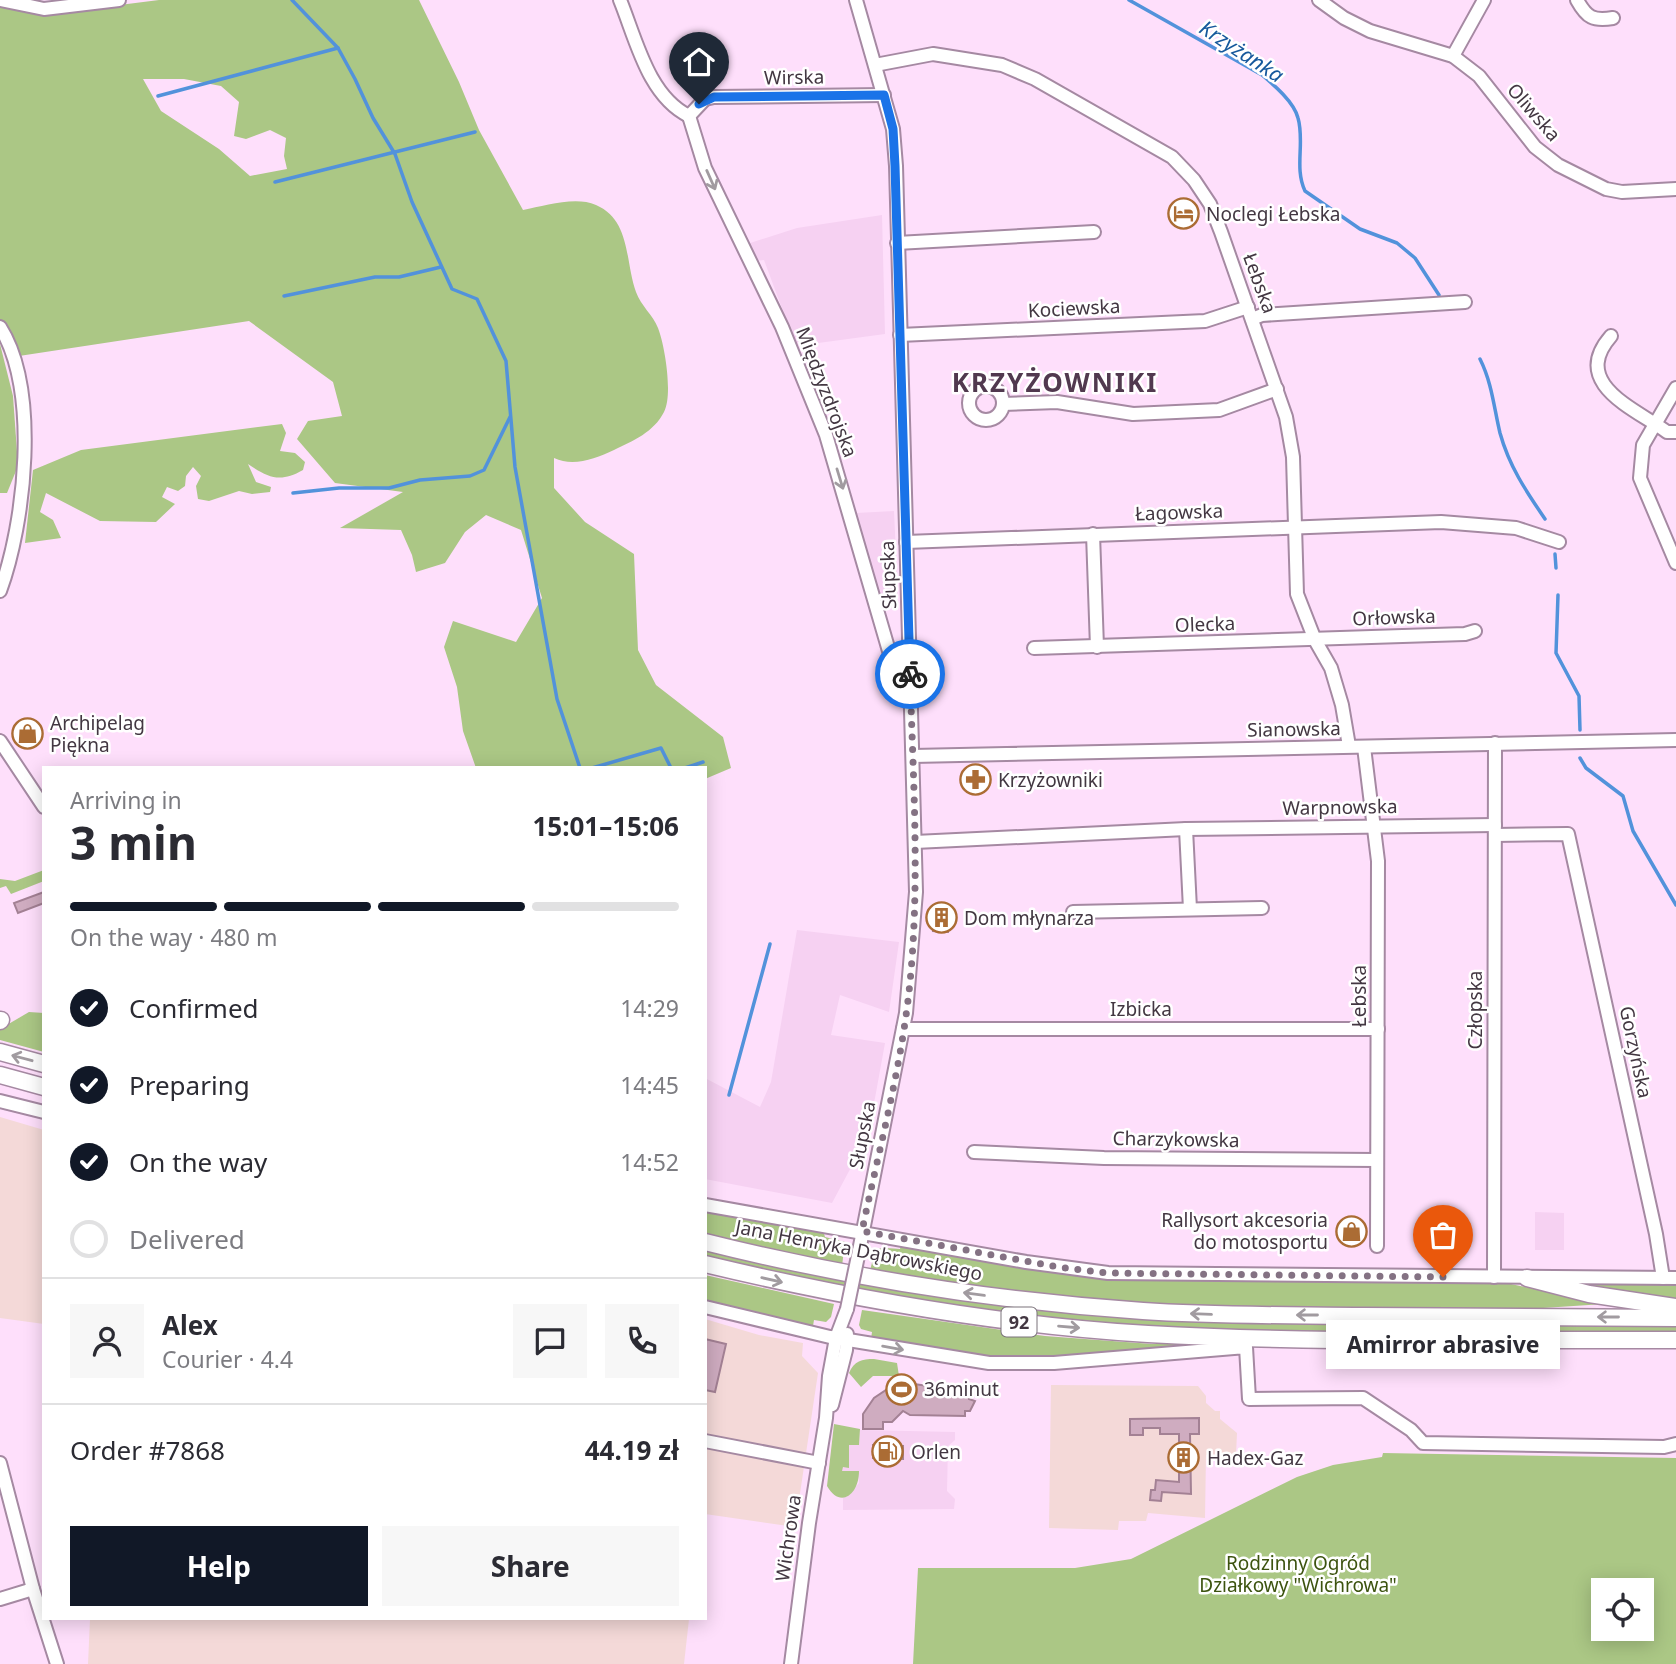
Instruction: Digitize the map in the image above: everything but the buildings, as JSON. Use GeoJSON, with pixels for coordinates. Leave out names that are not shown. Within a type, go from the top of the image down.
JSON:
{"type":"FeatureCollection","features":[{"type":"Feature","properties":{"kind":"main road"},"geometry":{"type":"LineString","coordinates":[[0,1052],[42,1063]]}},
{"type":"Feature","properties":{"kind":"main road"},"geometry":{"type":"LineString","coordinates":[[0,1075],[42,1086]]}},
{"type":"Feature","properties":{"kind":"main road","name":"Jana Henryka Dąbrowskiego"},"geometry":{"type":"LineString","coordinates":[[707,1242],[790,1262],[914,1285],[1105,1308],[1242,1315],[1676,1318]]}},
{"type":"Feature","properties":{"kind":"main road","name":"92"},"geometry":{"type":"LineString","coordinates":[[707,1264],[881,1302],[1043,1325],[1149,1334],[1676,1340]]}},
{"type":"Feature","properties":{"kind":"main road"},"geometry":{"type":"LineString","coordinates":[[1527,1278],[1589,1294],[1676,1307]]}},
{"type":"Feature","properties":{"kind":"main road"},"geometry":{"type":"LineString","coordinates":[[1246,1347],[1294,1346],[1338,1338]]}},
{"type":"Feature","properties":{"kind":"street"},"geometry":{"type":"LineString","coordinates":[[1,0],[55,9],[119,0]]}},
{"type":"Feature","properties":{"kind":"street"},"geometry":{"type":"LineString","coordinates":[[620,0],[662,96],[673,108],[689,116]]}},
{"type":"Feature","properties":{"kind":"street","name":"Słupska"},"geometry":{"type":"LineString","coordinates":[[842,1339],[903,1029],[915,917],[911,684],[893,129],[856,0]]}},
{"type":"Feature","properties":{"kind":"street","name":"Oliwska"},"geometry":{"type":"LineString","coordinates":[[1319,0],[1344,18],[1370,31],[1453,55],[1479,76],[1535,147],[1558,165],[1606,189],[1622,192],[1676,189]]}},
{"type":"Feature","properties":{"kind":"street"},"geometry":{"type":"LineString","coordinates":[[1453,55],[1484,0]]}},
{"type":"Feature","properties":{"kind":"street"},"geometry":{"type":"LineString","coordinates":[[1577,0],[1586,16],[1596,20],[1613,18]]}},
{"type":"Feature","properties":{"kind":"street","name":"Łebska"},"geometry":{"type":"LineString","coordinates":[[875,65],[933,54],[1002,65],[1035,79],[1172,157],[1194,180],[1209,204],[1286,417],[1293,457],[1297,594],[1315,640],[1331,668],[1349,732],[1349,747]]}},
{"type":"Feature","properties":{"kind":"street","name":"Wirska"},"geometry":{"type":"LineString","coordinates":[[689,116],[703,99],[714,97],[884,95]]}},
{"type":"Feature","properties":{"kind":"street","name":"Międzyzdrojska"},"geometry":{"type":"LineString","coordinates":[[689,116],[705,168],[808,389],[842,485],[896,675],[901,682],[911,684]]}},
{"type":"Feature","properties":{"kind":"street"},"geometry":{"type":"LineString","coordinates":[[897,243],[1094,232]]}},
{"type":"Feature","properties":{"kind":"street","name":"Kociewska"},"geometry":{"type":"LineString","coordinates":[[900,335],[1205,321],[1250,313],[1262,315],[1465,302]]}},
{"type":"Feature","properties":{"kind":"street"},"geometry":{"type":"LineString","coordinates":[[0,327],[9,342],[20,377],[24,458],[17,529],[9,567],[0,590]]}},
{"type":"Feature","properties":{"kind":"street"},"geometry":{"type":"LineString","coordinates":[[1611,336],[1599,350],[1598,368],[1612,398],[1667,432],[1676,432]]}},
{"type":"Feature","properties":{"kind":"street"},"geometry":{"type":"LineString","coordinates":[[1003,404],[1058,402],[1133,414],[1219,410],[1277,388]]}},
{"type":"Feature","properties":{"kind":"street"},"geometry":{"type":"LineString","coordinates":[[1675,557],[1640,478],[1643,445],[1676,388]]}},
{"type":"Feature","properties":{"kind":"street","name":"Łagowska"},"geometry":{"type":"LineString","coordinates":[[906,542],[1454,522],[1516,528],[1559,541]]}},
{"type":"Feature","properties":{"kind":"street"},"geometry":{"type":"LineString","coordinates":[[1093,534],[1097,647]]}},
{"type":"Feature","properties":{"kind":"street","name":"Orłowska"},"geometry":{"type":"LineString","coordinates":[[1315,640],[1465,634],[1475,631]]}},
{"type":"Feature","properties":{"kind":"street","name":"Olecka"},"geometry":{"type":"LineString","coordinates":[[1034,648],[1315,640]]}},
{"type":"Feature","properties":{"kind":"street","name":"Sianowska"},"geometry":{"type":"LineString","coordinates":[[913,757],[1676,740]]}},
{"type":"Feature","properties":{"kind":"street","name":"Człopska"},"geometry":{"type":"LineString","coordinates":[[1494,1278],[1495,743]]}},
{"type":"Feature","properties":{"kind":"street"},"geometry":{"type":"LineString","coordinates":[[2,745],[42,804]]}},
{"type":"Feature","properties":{"kind":"street","name":"Łebska"},"geometry":{"type":"LineString","coordinates":[[1364,747],[1378,861],[1377,1246]]}},
{"type":"Feature","properties":{"kind":"street","name":"Warpnowska"},"geometry":{"type":"LineString","coordinates":[[915,842],[1186,829],[1373,825],[1568,834]]}},
{"type":"Feature","properties":{"kind":"street"},"geometry":{"type":"LineString","coordinates":[[1186,829],[1190,909]]}},
{"type":"Feature","properties":{"kind":"street","name":"Gorzyńska"},"geometry":{"type":"LineString","coordinates":[[1568,834],[1656,1234],[1669,1278]]}},
{"type":"Feature","properties":{"kind":"street"},"geometry":{"type":"LineString","coordinates":[[1073,912],[1262,908]]}},
{"type":"Feature","properties":{"kind":"street","name":"Izbicka"},"geometry":{"type":"LineString","coordinates":[[903,1029],[1378,1030]]}},
{"type":"Feature","properties":{"kind":"street"},"geometry":{"type":"LineString","coordinates":[[0,1101],[42,1112]]}},
{"type":"Feature","properties":{"kind":"street","name":"Charzykowska"},"geometry":{"type":"LineString","coordinates":[[975,1152],[1104,1158],[1377,1160]]}},
{"type":"Feature","properties":{"kind":"street","name":"Jana Henryka Dąbrowskiego"},"geometry":{"type":"LineString","coordinates":[[707,1205],[1048,1265],[1117,1274],[1669,1278]]}},
{"type":"Feature","properties":{"kind":"street"},"geometry":{"type":"LineString","coordinates":[[707,1307],[842,1339],[971,1361],[1040,1364],[1246,1347],[1249,1399],[1363,1398],[1410,1430],[1423,1443],[1664,1447],[1676,1444]]}},
{"type":"Feature","properties":{"kind":"street","name":"Wichrowa"},"geometry":{"type":"LineString","coordinates":[[791,1664],[818,1464],[826,1418],[835,1395],[842,1339]]}},
{"type":"Feature","properties":{"kind":"street"},"geometry":{"type":"LineString","coordinates":[[707,1441],[818,1464]]}},
{"type":"Feature","properties":{"kind":"street"},"geometry":{"type":"LineString","coordinates":[[0,1462],[42,1618]]}},
{"type":"Feature","properties":{"kind":"street"},"geometry":{"type":"LineString","coordinates":[[0,1599],[33,1590]]}},
{"type":"Feature","properties":{"kind":"street"},"geometry":{"type":"LineString","coordinates":[[43,1620],[57,1664]]}},
{"type":"Feature","properties":{"kind":"shaded area"},"geometry":{"type":"Polygon","coordinates":[[[882,215],[885,334],[796,346],[764,260],[756,261],[747,244],[797,228],[882,215]]]}},
{"type":"Feature","properties":{"kind":"shaded area"},"geometry":{"type":"Polygon","coordinates":[[[894,511],[898,599],[878,600],[856,513],[894,511]]]}},
{"type":"Feature","properties":{"kind":"shaded area"},"geometry":{"type":"Polygon","coordinates":[[[797,930],[899,942],[889,1012],[840,995],[831,1035],[885,1043],[864,1143],[832,1203],[707,1179],[707,1079],[760,1107],[771,1082],[797,930]]]}},
{"type":"Feature","properties":{"kind":"shaded area"},"geometry":{"type":"Polygon","coordinates":[[[0,1117],[42,1129],[42,1324],[0,1318],[0,1117]]]}},
{"type":"Feature","properties":{"kind":"shaded area"},"geometry":{"type":"Polygon","coordinates":[[[1535,1212],[1564,1213],[1564,1250],[1535,1250],[1535,1212]]]}},
{"type":"Feature","properties":{"kind":"shaded area"},"geometry":{"type":"Polygon","coordinates":[[[707,1320],[759,1335],[803,1343],[802,1356],[818,1373],[795,1527],[707,1514],[707,1320]]]}},
{"type":"Feature","properties":{"kind":"shaded area","name":"Hadex-Gaz"},"geometry":{"type":"Polygon","coordinates":[[[1051,1385],[1198,1386],[1206,1396],[1206,1403],[1215,1411],[1220,1411],[1220,1419],[1237,1433],[1236,1455],[1206,1455],[1205,1518],[1148,1513],[1146,1521],[1119,1521],[1118,1530],[1049,1528],[1051,1385]]]}},
{"type":"Feature","properties":{"kind":"shaded area"},"geometry":{"type":"Polygon","coordinates":[[[860,1430],[955,1432],[955,1440],[948,1446],[947,1491],[955,1499],[954,1509],[843,1510],[843,1497],[848,1496],[859,1483],[858,1471],[841,1472],[843,1467],[849,1467],[849,1445],[859,1445],[860,1430]]]}},
{"type":"Feature","properties":{"kind":"shaded area"},"geometry":{"type":"Polygon","coordinates":[[[90,1620],[689,1620],[684,1664],[88,1664],[90,1620]]]}},
{"type":"Feature","properties":{"kind":"green space"},"geometry":{"type":"Polygon","coordinates":[[[159,0],[419,0],[479,130],[523,210],[560,203],[588,202],[607,212],[621,231],[636,292],[661,336],[667,370],[667,404],[655,425],[621,447],[584,461],[569,462],[554,458],[554,488],[585,522],[634,554],[638,650],[656,685],[723,737],[731,768],[707,778],[707,766],[475,766],[463,731],[457,687],[444,647],[453,621],[516,642],[542,598],[521,530],[486,515],[465,532],[445,563],[416,572],[401,530],[340,528],[403,492],[335,483],[297,439],[308,421],[342,416],[333,382],[249,321],[19,356],[0,320],[0,4],[80,10],[159,0]],[[143,79],[161,111],[219,149],[250,176],[287,169],[284,156],[286,138],[270,130],[246,139],[234,136],[239,102],[221,86],[184,79],[143,79]]]}},
{"type":"Feature","properties":{"kind":"green space"},"geometry":{"type":"Polygon","coordinates":[[[0,344],[13,396],[18,466],[7,493],[0,493],[0,344]]]}},
{"type":"Feature","properties":{"kind":"green space"},"geometry":{"type":"Polygon","coordinates":[[[282,424],[286,433],[280,451],[295,453],[305,462],[303,470],[281,478],[262,473],[248,464],[256,482],[271,487],[270,492],[252,494],[239,491],[209,501],[198,499],[196,486],[201,476],[193,467],[186,476],[185,486],[178,491],[167,487],[162,497],[175,504],[156,522],[100,521],[46,493],[40,512],[53,520],[61,538],[25,543],[33,470],[81,450],[282,424]]]}},
{"type":"Feature","properties":{"kind":"green space"},"geometry":{"type":"Polygon","coordinates":[[[42,871],[42,882],[11,894],[6,886],[0,888],[0,879],[15,881],[42,871]]]}},
{"type":"Feature","properties":{"kind":"green space"},"geometry":{"type":"Polygon","coordinates":[[[29,1012],[42,1013],[42,1051],[0,1040],[0,1029],[29,1012]]]}},
{"type":"Feature","properties":{"kind":"green space"},"geometry":{"type":"Polygon","coordinates":[[[707,1210],[823,1230],[825,1237],[845,1242],[842,1266],[707,1234],[707,1210]]]}},
{"type":"Feature","properties":{"kind":"green space"},"geometry":{"type":"Polygon","coordinates":[[[901,1244],[1096,1278],[1511,1284],[1604,1304],[1512,1310],[1153,1305],[1005,1291],[870,1271],[875,1250],[900,1249],[901,1244]]]}},
{"type":"Feature","properties":{"kind":"green space"},"geometry":{"type":"Polygon","coordinates":[[[707,1248],[963,1299],[1676,1324],[1676,1334],[1164,1328],[1068,1321],[895,1298],[707,1258],[707,1248]]]}},
{"type":"Feature","properties":{"kind":"green space"},"geometry":{"type":"Polygon","coordinates":[[[707,1275],[834,1304],[831,1317],[826,1322],[814,1320],[813,1326],[707,1301],[707,1275]]]}},
{"type":"Feature","properties":{"kind":"green space"},"geometry":{"type":"Polygon","coordinates":[[[1572,1284],[1676,1285],[1676,1303],[1572,1284]]]}},
{"type":"Feature","properties":{"kind":"green space"},"geometry":{"type":"Polygon","coordinates":[[[862,1310],[1045,1336],[1152,1344],[1217,1343],[1061,1359],[980,1358],[871,1339],[872,1332],[861,1329],[859,1325],[862,1310]]]}},
{"type":"Feature","properties":{"kind":"green space"},"geometry":{"type":"Polygon","coordinates":[[[874,1359],[897,1363],[899,1376],[873,1376],[861,1387],[849,1373],[859,1361],[874,1359]]]}},
{"type":"Feature","properties":{"kind":"green space"},"geometry":{"type":"Polygon","coordinates":[[[834,1424],[860,1429],[859,1445],[849,1445],[849,1468],[843,1467],[842,1471],[859,1471],[858,1479],[856,1487],[843,1498],[837,1497],[827,1486],[834,1424]]]}},
{"type":"Feature","properties":{"kind":"green space","name":"Rodzinny Ogród Działkowy \"Wichrowa\""},"geometry":{"type":"Polygon","coordinates":[[[1383,1453],[1676,1458],[1676,1664],[913,1664],[918,1568],[1075,1568],[1131,1559],[1297,1477],[1333,1465],[1382,1457],[1383,1453]]]}},
{"type":"Feature","properties":{"kind":"waterway"},"geometry":{"type":"LineString","coordinates":[[292,0],[338,48],[373,118],[395,154],[412,202],[452,289],[477,299],[506,361],[515,467],[557,699],[579,766]]}},
{"type":"Feature","properties":{"kind":"waterway","name":"Krzyżanka"},"geometry":{"type":"LineString","coordinates":[[1129,0],[1262,75],[1278,89],[1298,118],[1300,173],[1305,191],[1360,229],[1397,243],[1415,258],[1439,295]]}},
{"type":"Feature","properties":{"kind":"waterway"},"geometry":{"type":"LineString","coordinates":[[158,96],[338,48]]}},
{"type":"Feature","properties":{"kind":"waterway"},"geometry":{"type":"LineString","coordinates":[[275,182],[475,132]]}},
{"type":"Feature","properties":{"kind":"waterway"},"geometry":{"type":"LineString","coordinates":[[284,296],[375,277],[399,277],[441,267]]}},
{"type":"Feature","properties":{"kind":"waterway","name":"Krzyżanka"},"geometry":{"type":"LineString","coordinates":[[1480,359],[1490,386],[1508,456],[1545,519]]}},
{"type":"Feature","properties":{"kind":"waterway"},"geometry":{"type":"LineString","coordinates":[[293,493],[339,488],[389,488],[420,480],[470,476],[484,470],[510,417]]}},
{"type":"Feature","properties":{"kind":"waterway","name":"Krzyżanka"},"geometry":{"type":"LineString","coordinates":[[1555,554],[1556,568]]}},
{"type":"Feature","properties":{"kind":"waterway","name":"Krzyżanka"},"geometry":{"type":"LineString","coordinates":[[1558,595],[1556,653],[1579,696],[1580,730]]}},
{"type":"Feature","properties":{"kind":"waterway"},"geometry":{"type":"LineString","coordinates":[[599,766],[661,748],[670,766]]}},
{"type":"Feature","properties":{"kind":"waterway","name":"Krzyżanka"},"geometry":{"type":"LineString","coordinates":[[1580,758],[1586,768],[1623,796],[1633,831],[1676,905]]}},
{"type":"Feature","properties":{"kind":"waterway"},"geometry":{"type":"LineString","coordinates":[[691,766],[703,762]]}},
{"type":"Feature","properties":{"kind":"waterway"},"geometry":{"type":"LineString","coordinates":[[729,1095],[770,944]]}},
{"type":"Feature","properties":{"kind":"way so far"},"geometry":{"type":"LineString","coordinates":[[910,674],[916,882],[911,972],[903,1029],[862,1231],[1058,1267],[1108,1273],[1443,1277]]}},
{"type":"Feature","properties":{"kind":"place","name":"Noclegi Łebska"},"geometry":{"type":"Point","coordinates":[1183,214]}},
{"type":"Feature","properties":{"kind":"place","name":"Archipelag Piękna"},"geometry":{"type":"Point","coordinates":[27,734]}},
{"type":"Feature","properties":{"kind":"place","name":"Krzyżowniki"},"geometry":{"type":"Point","coordinates":[975,780]}},
{"type":"Feature","properties":{"kind":"place","name":"Dom młynarza"},"geometry":{"type":"Point","coordinates":[941,918]}},
{"type":"Feature","properties":{"kind":"place","name":"Rallysort akcesoria do motosportu"},"geometry":{"type":"Point","coordinates":[1351,1231]}},
{"type":"Feature","properties":{"kind":"place","name":"Amirror abrasive"},"geometry":{"type":"Point","coordinates":[1443,1277]}},
{"type":"Feature","properties":{"kind":"place","name":"36minut"},"geometry":{"type":"Point","coordinates":[901,1389]}},
{"type":"Feature","properties":{"kind":"place","name":"Orlen"},"geometry":{"type":"Point","coordinates":[888,1452]}},
{"type":"Feature","properties":{"kind":"place","name":"Hadex-Gaz"},"geometry":{"type":"Point","coordinates":[1184,1458]}},
{"type":"Feature","properties":{"kind":"district","name":"KRZYŻOWNIKI"},"geometry":{"type":"Point","coordinates":[1055,382]}},
{"type":"Feature","properties":{"kind":"route"},"geometry":{"type":"LineString","coordinates":[[699,104],[714,97],[884,95],[893,129],[895,166],[910,674]]}}]}
